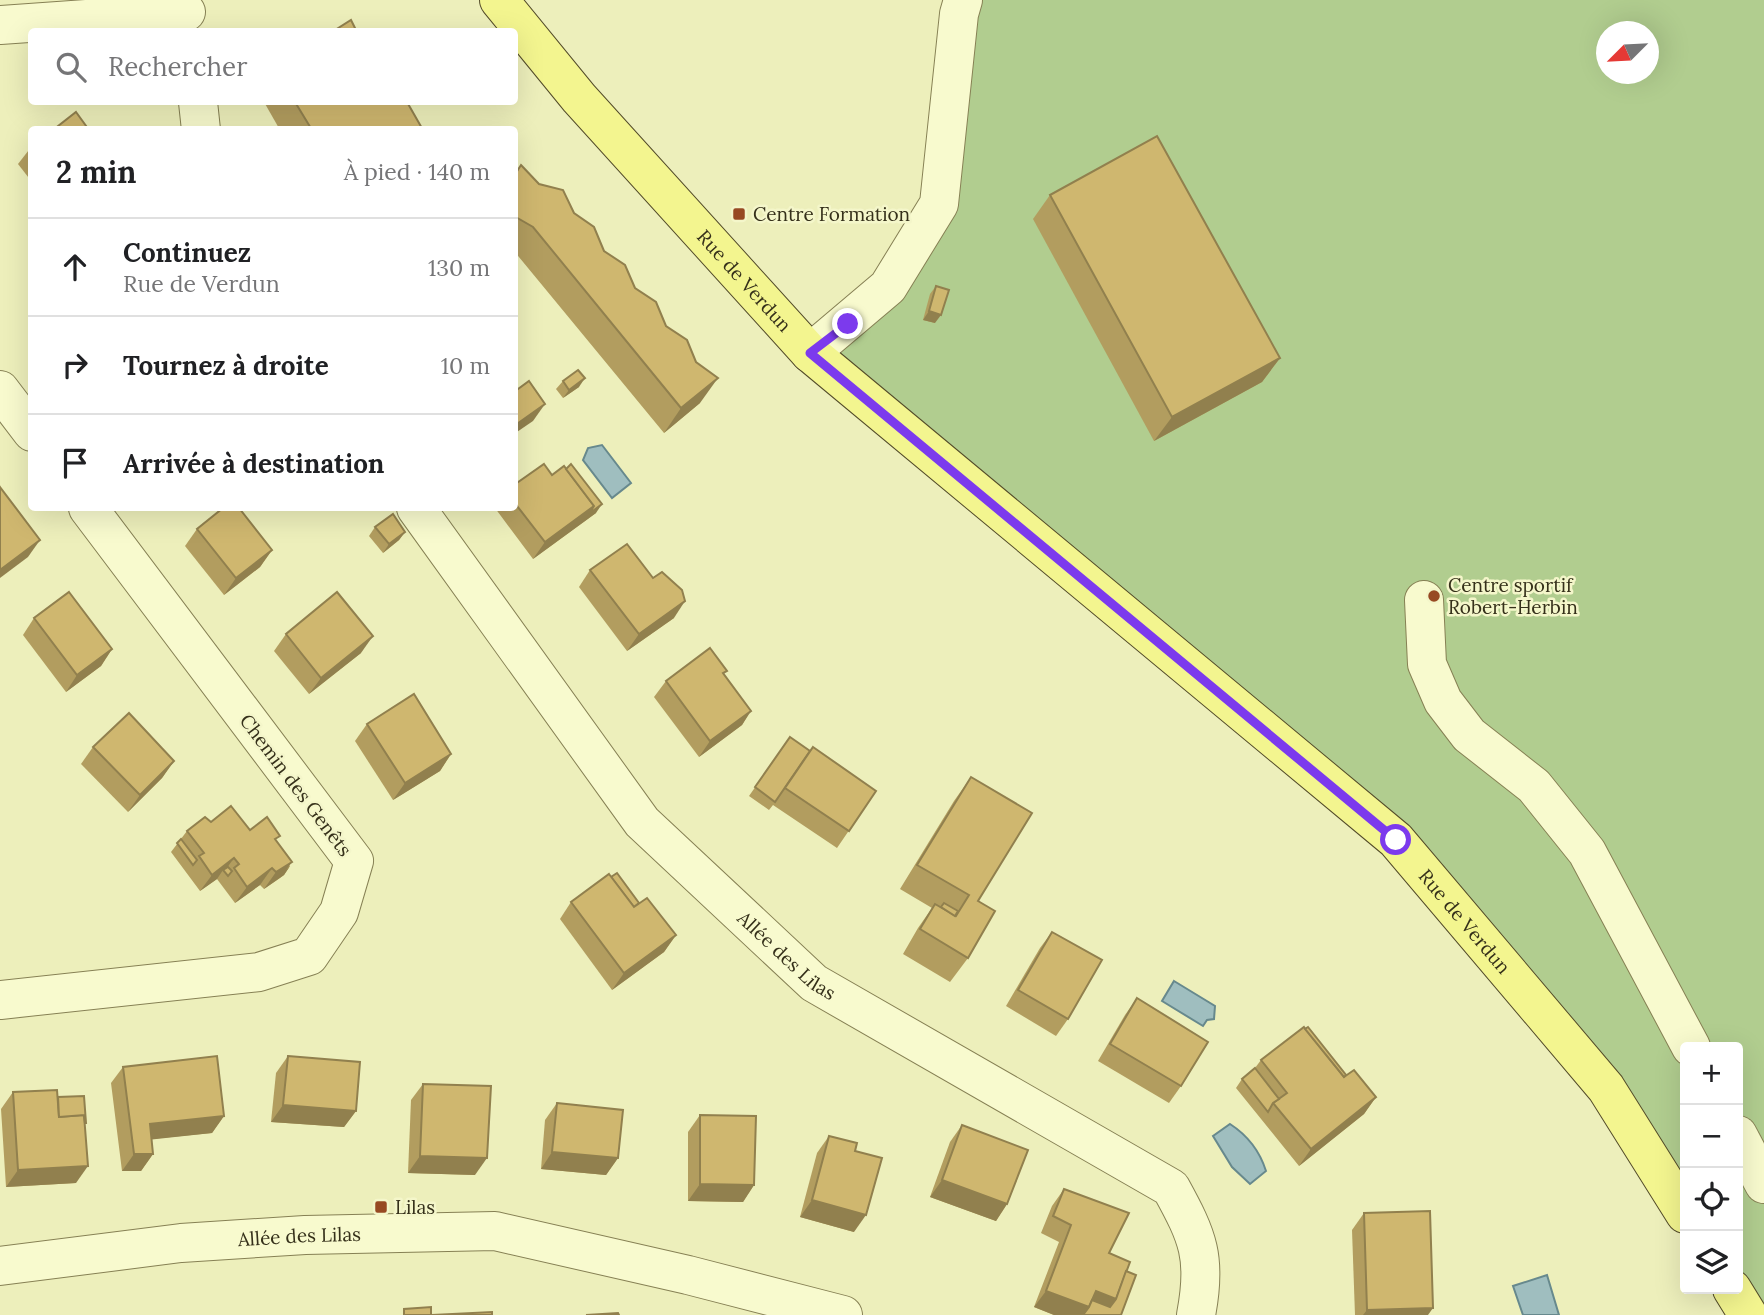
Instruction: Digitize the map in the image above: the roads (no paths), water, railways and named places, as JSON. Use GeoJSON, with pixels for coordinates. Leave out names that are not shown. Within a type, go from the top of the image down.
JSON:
{"type":"FeatureCollection","features":[{"type":"Feature","properties":{"kind":"main road","name":"Rue de Verdun"},"geometry":{"type":"LineString","coordinates":[[499,0],[523,17],[579,98],[810,353],[1396,840],[1605,1088],[1680,1206]]}},
{"type":"Feature","properties":{"kind":"main road"},"geometry":{"type":"LineString","coordinates":[[1735,1294],[1748,1315]]}},
{"type":"Feature","properties":{"kind":"street"},"geometry":{"type":"LineString","coordinates":[[810,353],[888,286],[939,204],[959,14],[963,0]]}},
{"type":"Feature","properties":{"kind":"street"},"geometry":{"type":"LineString","coordinates":[[0,25],[187,15]]}},
{"type":"Feature","properties":{"kind":"street"},"geometry":{"type":"LineString","coordinates":[[198,105],[201,126]]}},
{"type":"Feature","properties":{"kind":"street"},"geometry":{"type":"LineString","coordinates":[[0,390],[28,427]]}},
{"type":"Feature","properties":{"kind":"street","name":"Chemin des Genêts"},"geometry":{"type":"LineString","coordinates":[[0,1000],[259,972],[309,956],[339,912],[354,861],[90,511]]}},
{"type":"Feature","properties":{"kind":"street","name":"Allée des Lilas"},"geometry":{"type":"LineString","coordinates":[[418,511],[642,822],[814,983],[1171,1188],[1195,1232],[1202,1282],[1196,1315]]}},
{"type":"Feature","properties":{"kind":"street"},"geometry":{"type":"LineString","coordinates":[[1424,600],[1427,664],[1443,701],[1469,735],[1534,786],[1587,852],[1688,1042]]}},
{"type":"Feature","properties":{"kind":"street"},"geometry":{"type":"LineString","coordinates":[[1743,1144],[1764,1184]]}},
{"type":"Feature","properties":{"kind":"street","name":"Allée des Lilas"},"geometry":{"type":"LineString","coordinates":[[0,1266],[181,1244],[291,1236],[495,1231],[688,1275],[843,1315]]}},
{"type":"Feature","properties":{"kind":"water"},"geometry":{"type":"Polygon","coordinates":[[[602,445],[631,483],[612,498],[583,460],[588,448],[602,445]]]}},
{"type":"Feature","properties":{"kind":"water"},"geometry":{"type":"Polygon","coordinates":[[[1174,981],[1215,1006],[1214,1019],[1207,1020],[1203,1026],[1162,1001],[1174,981]]]}},
{"type":"Feature","properties":{"kind":"water"},"geometry":{"type":"Polygon","coordinates":[[[1230,1124],[1252,1144],[1266,1171],[1250,1184],[1232,1167],[1213,1136],[1230,1124]]]}},
{"type":"Feature","properties":{"kind":"water"},"geometry":{"type":"Polygon","coordinates":[[[1547,1275],[1559,1315],[1523,1315],[1513,1286],[1547,1275]]]}},
{"type":"Feature","properties":{"kind":"place","name":"Centre Formation"},"geometry":{"type":"Point","coordinates":[739,214]}},
{"type":"Feature","properties":{"kind":"place","name":"Centre sportif Robert-Herbin"},"geometry":{"type":"Point","coordinates":[1434,596]}},
{"type":"Feature","properties":{"kind":"place","name":"Lilas"},"geometry":{"type":"Point","coordinates":[381,1207]}}]}
